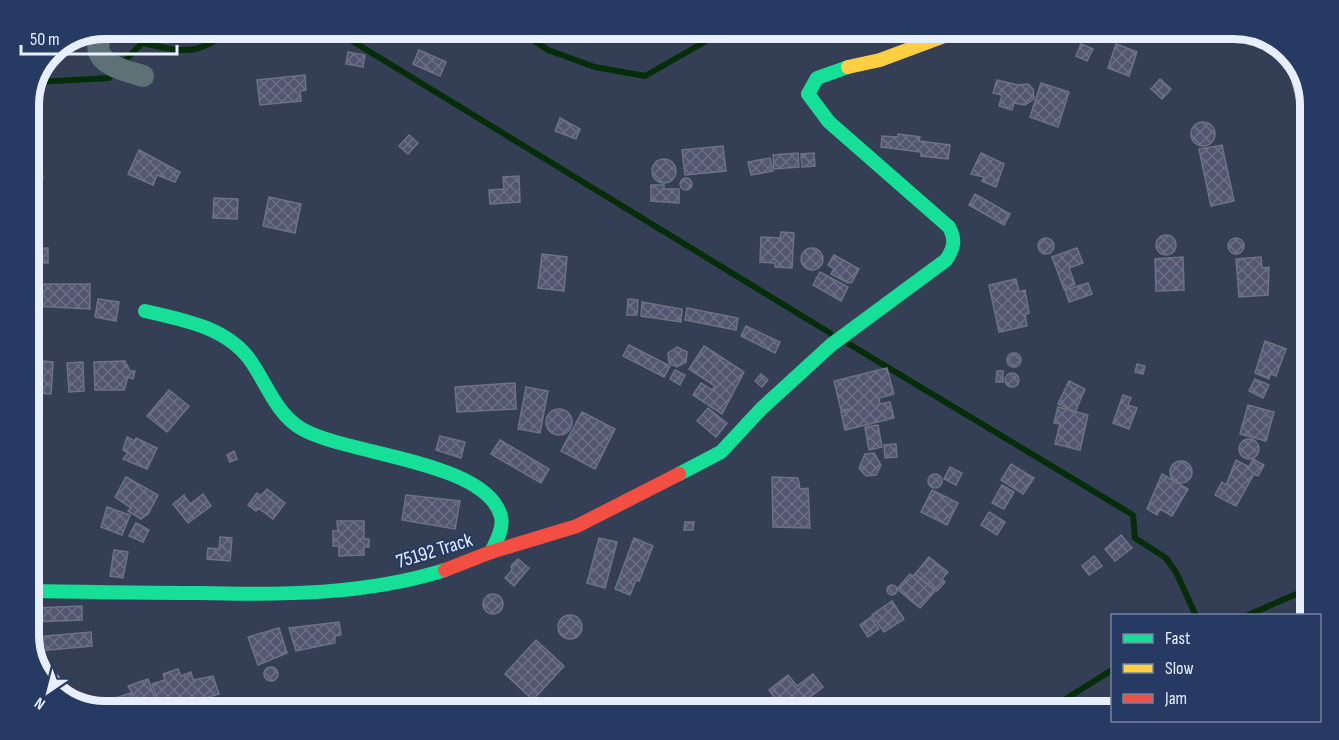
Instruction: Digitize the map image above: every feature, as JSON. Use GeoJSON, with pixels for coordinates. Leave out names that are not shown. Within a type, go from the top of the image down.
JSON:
{"type":"FeatureCollection","features":[{"type":"Feature","properties":{"kind":"street"},"geometry":{"type":"LineString","coordinates":[[101,39],[100,49],[106,62],[121,71],[143,76]]}},
{"type":"Feature","properties":{"kind":"street"},"geometry":{"type":"LineString","coordinates":[[491,552],[577,526],[721,452],[761,409],[831,345],[946,260],[955,241],[949,227],[829,122],[808,98],[810,87],[817,78],[833,71],[880,60],[936,39]]}},
{"type":"Feature","properties":{"kind":"street","name":"75192 Track"},"geometry":{"type":"LineString","coordinates":[[39,591],[244,594],[333,592],[416,579],[458,566],[491,552],[500,530],[501,516],[495,502],[469,481],[402,458],[328,441],[302,429],[282,414],[242,350],[220,335],[196,324],[145,311]]}},
{"type":"Feature","properties":{"kind":"building"},"geometry":{"type":"Polygon","coordinates":[[[1081,44],[1093,49],[1087,61],[1076,56],[1081,44]]]}},
{"type":"Feature","properties":{"kind":"building"},"geometry":{"type":"Polygon","coordinates":[[[1116,44],[1137,52],[1129,76],[1108,68],[1116,44]]]}},
{"type":"Feature","properties":{"kind":"building"},"geometry":{"type":"Polygon","coordinates":[[[419,50],[446,62],[440,76],[413,64],[419,50]]]}},
{"type":"Feature","properties":{"kind":"building"},"geometry":{"type":"Polygon","coordinates":[[[348,52],[365,55],[363,67],[346,64],[348,52]]]}},
{"type":"Feature","properties":{"kind":"building"},"geometry":{"type":"Polygon","coordinates":[[[305,75],[306,90],[300,91],[301,101],[260,105],[257,80],[305,75]]]}},
{"type":"Feature","properties":{"kind":"building"},"geometry":{"type":"Polygon","coordinates":[[[1160,79],[1171,89],[1162,99],[1151,89],[1160,79]]]}},
{"type":"Feature","properties":{"kind":"building"},"geometry":{"type":"Polygon","coordinates":[[[997,80],[1018,85],[1028,84],[1033,89],[1034,99],[1025,105],[1014,103],[1012,110],[999,106],[1002,95],[993,93],[997,80]]]}},
{"type":"Feature","properties":{"kind":"building"},"geometry":{"type":"Polygon","coordinates":[[[1295,81],[1300,97],[1296,98],[1292,82],[1295,81]]]}},
{"type":"Feature","properties":{"kind":"building"},"geometry":{"type":"Polygon","coordinates":[[[1041,83],[1069,92],[1058,127],[1030,117],[1041,83]]]}},
{"type":"Feature","properties":{"kind":"building"},"geometry":{"type":"Polygon","coordinates":[[[560,118],[580,129],[576,139],[555,131],[560,118]]]}},
{"type":"Feature","properties":{"kind":"building"},"geometry":{"type":"Polygon","coordinates":[[[1203,122],[1212,125],[1215,134],[1212,143],[1203,146],[1194,143],[1191,134],[1194,125],[1203,122]]]}},
{"type":"Feature","properties":{"kind":"building"},"geometry":{"type":"Polygon","coordinates":[[[898,134],[920,137],[919,141],[950,145],[948,159],[921,156],[921,152],[881,147],[882,136],[898,137],[898,134]]]}},
{"type":"Feature","properties":{"kind":"building"},"geometry":{"type":"Polygon","coordinates":[[[409,135],[418,143],[408,154],[399,146],[409,135]]]}},
{"type":"Feature","properties":{"kind":"building"},"geometry":{"type":"Polygon","coordinates":[[[1222,145],[1234,201],[1211,206],[1199,149],[1222,145]]]}},
{"type":"Feature","properties":{"kind":"building"},"geometry":{"type":"Polygon","coordinates":[[[723,146],[726,171],[685,175],[682,150],[723,146]]]}},
{"type":"Feature","properties":{"kind":"building"},"geometry":{"type":"Polygon","coordinates":[[[139,150],[180,172],[175,182],[157,175],[153,185],[128,174],[139,150]]]}},
{"type":"Feature","properties":{"kind":"building"},"geometry":{"type":"Polygon","coordinates":[[[798,153],[799,167],[774,169],[773,155],[798,153]]]}},
{"type":"Feature","properties":{"kind":"building"},"geometry":{"type":"Polygon","coordinates":[[[814,153],[815,166],[802,167],[801,154],[814,153]]]}},
{"type":"Feature","properties":{"kind":"building"},"geometry":{"type":"Polygon","coordinates":[[[981,153],[1004,164],[996,187],[982,181],[984,177],[971,174],[981,153]]]}},
{"type":"Feature","properties":{"kind":"building"},"geometry":{"type":"Polygon","coordinates":[[[770,158],[773,171],[751,175],[748,162],[770,158]]]}},
{"type":"Feature","properties":{"kind":"building"},"geometry":{"type":"Polygon","coordinates":[[[664,159],[673,162],[676,171],[673,180],[664,183],[655,180],[652,171],[655,162],[664,159]]]}},
{"type":"Feature","properties":{"kind":"building"},"geometry":{"type":"Polygon","coordinates":[[[39,175],[43,176],[41,187],[39,187],[39,175]]]}},
{"type":"Feature","properties":{"kind":"building"},"geometry":{"type":"Polygon","coordinates":[[[519,176],[520,202],[490,204],[489,190],[504,189],[503,177],[519,176]]]}},
{"type":"Feature","properties":{"kind":"building"},"geometry":{"type":"Polygon","coordinates":[[[688,178],[692,184],[688,190],[684,190],[680,182],[688,178]]]}},
{"type":"Feature","properties":{"kind":"building"},"geometry":{"type":"Polygon","coordinates":[[[651,185],[664,185],[664,189],[679,189],[679,203],[651,201],[651,185]]]}},
{"type":"Feature","properties":{"kind":"building"},"geometry":{"type":"Polygon","coordinates":[[[975,194],[1010,214],[1004,225],[969,205],[975,194]]]}},
{"type":"Feature","properties":{"kind":"building"},"geometry":{"type":"Polygon","coordinates":[[[269,197],[301,204],[295,233],[263,226],[269,197]]]}},
{"type":"Feature","properties":{"kind":"building"},"geometry":{"type":"Polygon","coordinates":[[[214,198],[238,199],[237,219],[213,218],[214,198]]]}},
{"type":"Feature","properties":{"kind":"building"},"geometry":{"type":"Polygon","coordinates":[[[781,232],[794,233],[792,268],[775,267],[775,263],[760,262],[761,237],[780,238],[781,232]]]}},
{"type":"Feature","properties":{"kind":"building"},"geometry":{"type":"Polygon","coordinates":[[[1162,235],[1170,235],[1176,241],[1176,249],[1170,255],[1162,255],[1156,249],[1156,241],[1162,235]]]}},
{"type":"Feature","properties":{"kind":"building"},"geometry":{"type":"Polygon","coordinates":[[[1046,238],[1052,240],[1054,246],[1052,252],[1046,254],[1040,252],[1038,246],[1040,240],[1046,238]]]}},
{"type":"Feature","properties":{"kind":"building"},"geometry":{"type":"Polygon","coordinates":[[[1236,238],[1244,246],[1236,254],[1228,246],[1236,238]]]}},
{"type":"Feature","properties":{"kind":"building"},"geometry":{"type":"Polygon","coordinates":[[[39,248],[48,248],[48,263],[39,263],[39,248]]]}},
{"type":"Feature","properties":{"kind":"building"},"geometry":{"type":"Polygon","coordinates":[[[812,248],[820,251],[823,259],[820,267],[812,270],[804,267],[801,259],[804,251],[812,248]]]}},
{"type":"Feature","properties":{"kind":"building"},"geometry":{"type":"Polygon","coordinates":[[[1077,248],[1083,263],[1069,268],[1075,284],[1064,289],[1052,257],[1077,248]]]}},
{"type":"Feature","properties":{"kind":"building"},"geometry":{"type":"Polygon","coordinates":[[[542,254],[567,257],[564,291],[538,288],[542,254]]]}},
{"type":"Feature","properties":{"kind":"building"},"geometry":{"type":"Polygon","coordinates":[[[834,255],[859,269],[852,282],[848,283],[831,274],[834,269],[828,265],[834,255]]]}},
{"type":"Feature","properties":{"kind":"building"},"geometry":{"type":"Polygon","coordinates":[[[1183,257],[1184,290],[1156,291],[1155,259],[1183,257]]]}},
{"type":"Feature","properties":{"kind":"building"},"geometry":{"type":"Polygon","coordinates":[[[1261,257],[1262,268],[1269,267],[1268,295],[1239,297],[1236,259],[1261,257]]]}},
{"type":"Feature","properties":{"kind":"building"},"geometry":{"type":"Polygon","coordinates":[[[820,272],[848,287],[841,301],[813,285],[820,272]]]}},
{"type":"Feature","properties":{"kind":"building"},"geometry":{"type":"Polygon","coordinates":[[[1016,279],[1019,292],[1025,290],[1029,313],[1025,315],[1027,326],[999,332],[989,285],[1016,279]]]}},
{"type":"Feature","properties":{"kind":"building"},"geometry":{"type":"Polygon","coordinates":[[[1088,283],[1092,294],[1069,302],[1065,290],[1088,283]]]}},
{"type":"Feature","properties":{"kind":"building"},"geometry":{"type":"Polygon","coordinates":[[[39,284],[90,284],[90,309],[39,306],[39,284]]]}},
{"type":"Feature","properties":{"kind":"building"},"geometry":{"type":"Polygon","coordinates":[[[98,299],[119,302],[116,321],[95,317],[98,299]]]}},
{"type":"Feature","properties":{"kind":"building"},"geometry":{"type":"Polygon","coordinates":[[[628,299],[638,300],[637,315],[627,315],[628,299]]]}},
{"type":"Feature","properties":{"kind":"building"},"geometry":{"type":"Polygon","coordinates":[[[642,302],[682,309],[681,322],[641,316],[642,302]]]}},
{"type":"Feature","properties":{"kind":"building"},"geometry":{"type":"Polygon","coordinates":[[[687,308],[738,318],[736,330],[685,320],[687,308]]]}},
{"type":"Feature","properties":{"kind":"building"},"geometry":{"type":"Polygon","coordinates":[[[746,326],[780,342],[775,353],[741,336],[746,326]]]}},
{"type":"Feature","properties":{"kind":"building"},"geometry":{"type":"Polygon","coordinates":[[[1265,341],[1286,349],[1276,376],[1270,374],[1269,379],[1255,373],[1265,341]]]}},
{"type":"Feature","properties":{"kind":"building"},"geometry":{"type":"Polygon","coordinates":[[[629,345],[670,366],[664,377],[623,356],[629,345]]]}},
{"type":"Feature","properties":{"kind":"building"},"geometry":{"type":"Polygon","coordinates":[[[704,346],[744,372],[722,414],[693,395],[701,383],[712,390],[715,386],[689,369],[704,346]]]}},
{"type":"Feature","properties":{"kind":"building"},"geometry":{"type":"Polygon","coordinates":[[[677,347],[687,352],[686,362],[677,367],[669,363],[668,353],[677,347]]]}},
{"type":"Feature","properties":{"kind":"building"},"geometry":{"type":"Polygon","coordinates":[[[1011,353],[1017,353],[1021,360],[1017,367],[1011,367],[1007,363],[1007,357],[1011,353]]]}},
{"type":"Feature","properties":{"kind":"building"},"geometry":{"type":"Polygon","coordinates":[[[42,361],[53,362],[51,394],[40,393],[42,361]]]}},
{"type":"Feature","properties":{"kind":"building"},"geometry":{"type":"Polygon","coordinates":[[[125,361],[130,371],[135,371],[133,379],[128,377],[124,390],[95,390],[94,362],[125,361]]]}},
{"type":"Feature","properties":{"kind":"building"},"geometry":{"type":"Polygon","coordinates":[[[83,362],[84,391],[69,392],[67,363],[83,362]]]}},
{"type":"Feature","properties":{"kind":"building"},"geometry":{"type":"Polygon","coordinates":[[[1137,364],[1145,366],[1143,374],[1135,372],[1137,364]]]}},
{"type":"Feature","properties":{"kind":"building"},"geometry":{"type":"Polygon","coordinates":[[[887,368],[894,394],[879,398],[880,404],[890,402],[894,418],[845,430],[841,412],[851,409],[841,410],[834,381],[887,368]]]}},
{"type":"Feature","properties":{"kind":"building"},"geometry":{"type":"Polygon","coordinates":[[[675,370],[685,375],[680,385],[670,379],[675,370]]]}},
{"type":"Feature","properties":{"kind":"building"},"geometry":{"type":"Polygon","coordinates":[[[997,371],[1003,371],[1003,382],[996,382],[997,371]]]}},
{"type":"Feature","properties":{"kind":"building"},"geometry":{"type":"Polygon","coordinates":[[[1012,373],[1017,375],[1019,380],[1017,385],[1012,387],[1007,385],[1005,380],[1007,375],[1012,373]]]}},
{"type":"Feature","properties":{"kind":"building"},"geometry":{"type":"Polygon","coordinates":[[[761,374],[768,380],[762,387],[755,381],[761,374]]]}},
{"type":"Feature","properties":{"kind":"building"},"geometry":{"type":"Polygon","coordinates":[[[1255,379],[1269,385],[1263,398],[1249,391],[1255,379]]]}},
{"type":"Feature","properties":{"kind":"building"},"geometry":{"type":"Polygon","coordinates":[[[1069,381],[1085,389],[1075,412],[1058,404],[1069,381]]]}},
{"type":"Feature","properties":{"kind":"building"},"geometry":{"type":"Polygon","coordinates":[[[515,383],[516,409],[457,412],[455,387],[515,383]]]}},
{"type":"Feature","properties":{"kind":"building"},"geometry":{"type":"Polygon","coordinates":[[[526,387],[548,391],[540,433],[518,429],[526,387]]]}},
{"type":"Feature","properties":{"kind":"building"},"geometry":{"type":"Polygon","coordinates":[[[169,390],[189,406],[167,432],[147,416],[169,390]]]}},
{"type":"Feature","properties":{"kind":"building"},"geometry":{"type":"Polygon","coordinates":[[[1123,395],[1131,398],[1128,405],[1137,408],[1129,429],[1113,423],[1123,395]]]}},
{"type":"Feature","properties":{"kind":"building"},"geometry":{"type":"Polygon","coordinates":[[[1248,405],[1274,412],[1266,441],[1240,434],[1248,405]]]}},
{"type":"Feature","properties":{"kind":"building"},"geometry":{"type":"Polygon","coordinates":[[[1058,407],[1088,415],[1080,450],[1055,444],[1060,424],[1054,423],[1058,407]]]}},
{"type":"Feature","properties":{"kind":"building"},"geometry":{"type":"Polygon","coordinates":[[[708,408],[727,423],[716,437],[697,421],[708,408]]]}},
{"type":"Feature","properties":{"kind":"building"},"geometry":{"type":"Polygon","coordinates":[[[559,409],[568,413],[572,422],[568,431],[559,435],[550,431],[546,422],[550,413],[559,409]]]}},
{"type":"Feature","properties":{"kind":"building"},"geometry":{"type":"Polygon","coordinates":[[[582,412],[615,429],[595,469],[561,451],[582,412]]]}},
{"type":"Feature","properties":{"kind":"building"},"geometry":{"type":"Polygon","coordinates":[[[878,425],[882,447],[869,450],[865,427],[878,425]]]}},
{"type":"Feature","properties":{"kind":"building"},"geometry":{"type":"Polygon","coordinates":[[[440,436],[465,442],[461,458],[436,450],[440,436]]]}},
{"type":"Feature","properties":{"kind":"building"},"geometry":{"type":"Polygon","coordinates":[[[127,437],[135,441],[136,438],[157,448],[147,469],[123,459],[128,453],[123,450],[127,437]]]}},
{"type":"Feature","properties":{"kind":"building"},"geometry":{"type":"Polygon","coordinates":[[[1249,439],[1256,442],[1259,449],[1256,456],[1249,459],[1242,456],[1239,449],[1242,442],[1249,439]]]}},
{"type":"Feature","properties":{"kind":"building"},"geometry":{"type":"Polygon","coordinates":[[[500,440],[549,469],[541,483],[491,454],[500,440]]]}},
{"type":"Feature","properties":{"kind":"building"},"geometry":{"type":"Polygon","coordinates":[[[896,444],[897,457],[885,458],[884,445],[896,444]]]}},
{"type":"Feature","properties":{"kind":"building"},"geometry":{"type":"Polygon","coordinates":[[[234,451],[237,459],[230,462],[227,455],[234,451]]]}},
{"type":"Feature","properties":{"kind":"building"},"geometry":{"type":"Polygon","coordinates":[[[874,453],[881,465],[876,475],[866,476],[859,468],[865,454],[874,453]]]}},
{"type":"Feature","properties":{"kind":"building"},"geometry":{"type":"Polygon","coordinates":[[[1253,459],[1264,465],[1258,476],[1254,474],[1236,506],[1215,495],[1222,482],[1226,485],[1236,460],[1249,467],[1253,459]]]}},
{"type":"Feature","properties":{"kind":"building"},"geometry":{"type":"Polygon","coordinates":[[[1181,461],[1189,464],[1192,472],[1189,480],[1181,483],[1173,480],[1170,472],[1173,464],[1181,461]]]}},
{"type":"Feature","properties":{"kind":"building"},"geometry":{"type":"Polygon","coordinates":[[[1011,464],[1034,478],[1023,494],[1001,480],[1011,464]]]}},
{"type":"Feature","properties":{"kind":"building"},"geometry":{"type":"Polygon","coordinates":[[[950,467],[962,473],[956,485],[944,479],[950,467]]]}},
{"type":"Feature","properties":{"kind":"building"},"geometry":{"type":"Polygon","coordinates":[[[932,474],[938,474],[942,481],[938,488],[932,488],[928,484],[928,478],[932,474]]]}},
{"type":"Feature","properties":{"kind":"building"},"geometry":{"type":"Polygon","coordinates":[[[1162,474],[1188,489],[1172,516],[1160,509],[1157,515],[1147,509],[1162,474]]]}},
{"type":"Feature","properties":{"kind":"building"},"geometry":{"type":"Polygon","coordinates":[[[126,477],[158,495],[148,514],[141,519],[128,511],[131,508],[115,497],[126,477]]]}},
{"type":"Feature","properties":{"kind":"building"},"geometry":{"type":"Polygon","coordinates":[[[772,477],[798,478],[800,489],[808,488],[810,528],[773,527],[772,477]]]}},
{"type":"Feature","properties":{"kind":"building"},"geometry":{"type":"Polygon","coordinates":[[[1002,485],[1014,492],[1004,509],[992,503],[1002,485]]]}},
{"type":"Feature","properties":{"kind":"building"},"geometry":{"type":"Polygon","coordinates":[[[267,489],[285,503],[273,519],[258,508],[256,511],[248,505],[257,493],[261,496],[267,489]]]}},
{"type":"Feature","properties":{"kind":"building"},"geometry":{"type":"Polygon","coordinates":[[[932,490],[958,503],[947,525],[921,512],[932,490]]]}},
{"type":"Feature","properties":{"kind":"building"},"geometry":{"type":"Polygon","coordinates":[[[203,494],[211,506],[188,523],[173,504],[184,495],[190,504],[203,494]]]}},
{"type":"Feature","properties":{"kind":"building"},"geometry":{"type":"Polygon","coordinates":[[[406,495],[460,501],[455,529],[402,520],[406,495]]]}},
{"type":"Feature","properties":{"kind":"building"},"geometry":{"type":"Polygon","coordinates":[[[107,507],[130,515],[122,535],[101,527],[107,507]]]}},
{"type":"Feature","properties":{"kind":"building"},"geometry":{"type":"Polygon","coordinates":[[[989,512],[1005,522],[997,535],[981,525],[989,512]]]}},
{"type":"Feature","properties":{"kind":"building"},"geometry":{"type":"Polygon","coordinates":[[[337,521],[364,521],[364,539],[369,539],[369,547],[364,547],[364,555],[339,556],[339,546],[333,546],[333,531],[338,531],[337,521]]]}},
{"type":"Feature","properties":{"kind":"building"},"geometry":{"type":"Polygon","coordinates":[[[685,522],[694,522],[693,530],[684,530],[685,522]]]}},
{"type":"Feature","properties":{"kind":"building"},"geometry":{"type":"Polygon","coordinates":[[[136,523],[149,530],[143,542],[129,536],[136,523]]]}},
{"type":"Feature","properties":{"kind":"building"},"geometry":{"type":"Polygon","coordinates":[[[1121,535],[1132,548],[1115,561],[1105,549],[1121,535]]]}},
{"type":"Feature","properties":{"kind":"building"},"geometry":{"type":"Polygon","coordinates":[[[220,537],[232,538],[230,561],[207,559],[208,548],[219,549],[220,537]]]}},
{"type":"Feature","properties":{"kind":"building"},"geometry":{"type":"Polygon","coordinates":[[[599,538],[617,542],[605,588],[587,583],[599,538]]]}},
{"type":"Feature","properties":{"kind":"building"},"geometry":{"type":"Polygon","coordinates":[[[634,538],[653,546],[639,581],[636,580],[630,595],[615,589],[634,538]]]}},
{"type":"Feature","properties":{"kind":"building"},"geometry":{"type":"Polygon","coordinates":[[[114,550],[128,552],[123,578],[110,576],[114,550]]]}},
{"type":"Feature","properties":{"kind":"building"},"geometry":{"type":"Polygon","coordinates":[[[1094,556],[1102,566],[1089,575],[1082,566],[1094,556]]]}},
{"type":"Feature","properties":{"kind":"building"},"geometry":{"type":"Polygon","coordinates":[[[929,557],[948,572],[942,579],[945,582],[937,591],[915,574],[929,557]]]}},
{"type":"Feature","properties":{"kind":"building"},"geometry":{"type":"Polygon","coordinates":[[[518,559],[529,568],[514,586],[505,578],[512,570],[511,566],[518,559]]]}},
{"type":"Feature","properties":{"kind":"building"},"geometry":{"type":"Polygon","coordinates":[[[910,574],[913,576],[915,574],[935,591],[920,608],[897,589],[910,574]]]}},
{"type":"Feature","properties":{"kind":"building"},"geometry":{"type":"Polygon","coordinates":[[[892,585],[896,586],[896,594],[892,595],[888,594],[887,590],[888,586],[892,585]]]}},
{"type":"Feature","properties":{"kind":"building"},"geometry":{"type":"Polygon","coordinates":[[[493,594],[500,597],[503,604],[500,611],[493,614],[486,611],[483,604],[486,597],[493,594]]]}},
{"type":"Feature","properties":{"kind":"building"},"geometry":{"type":"Polygon","coordinates":[[[892,601],[904,619],[884,632],[872,615],[892,601]]]}},
{"type":"Feature","properties":{"kind":"building"},"geometry":{"type":"Polygon","coordinates":[[[82,606],[82,620],[39,622],[39,608],[82,606]]]}},
{"type":"Feature","properties":{"kind":"building"},"geometry":{"type":"Polygon","coordinates":[[[570,615],[579,618],[582,627],[579,636],[570,639],[561,636],[558,627],[561,618],[570,615]]]}},
{"type":"Feature","properties":{"kind":"building"},"geometry":{"type":"Polygon","coordinates":[[[871,617],[879,629],[868,637],[860,625],[871,617]]]}},
{"type":"Feature","properties":{"kind":"building"},"geometry":{"type":"Polygon","coordinates":[[[339,622],[341,635],[335,636],[335,643],[296,651],[289,628],[339,622]]]}},
{"type":"Feature","properties":{"kind":"building"},"geometry":{"type":"Polygon","coordinates":[[[279,628],[287,653],[258,665],[248,637],[279,628]]]}},
{"type":"Feature","properties":{"kind":"building"},"geometry":{"type":"Polygon","coordinates":[[[91,632],[92,646],[41,651],[39,637],[91,632]]]}},
{"type":"Feature","properties":{"kind":"building"},"geometry":{"type":"Polygon","coordinates":[[[536,640],[564,666],[533,700],[505,674],[536,640]]]}},
{"type":"Feature","properties":{"kind":"building"},"geometry":{"type":"Polygon","coordinates":[[[268,667],[274,667],[278,674],[274,681],[268,681],[264,677],[264,671],[268,667]]]}},
{"type":"Feature","properties":{"kind":"building"},"geometry":{"type":"Polygon","coordinates":[[[178,669],[181,676],[191,672],[193,680],[213,676],[219,694],[195,701],[157,700],[152,684],[165,680],[163,674],[178,669]]]}},
{"type":"Feature","properties":{"kind":"building"},"geometry":{"type":"Polygon","coordinates":[[[813,674],[823,687],[806,700],[803,696],[797,701],[777,701],[769,690],[788,675],[797,686],[813,674]]]}},
{"type":"Feature","properties":{"kind":"building"},"geometry":{"type":"Polygon","coordinates":[[[148,679],[156,701],[140,701],[138,696],[135,698],[128,686],[148,679]]]}},
{"type":"Feature","properties":{"kind":"building"},"geometry":{"type":"Polygon","coordinates":[[[131,693],[133,701],[106,701],[131,693]]]}},
{"type":"Feature","properties":{"kind":"waterway"},"geometry":{"type":"LineString","coordinates":[[122,64],[142,43],[170,49],[190,50],[200,48],[218,39]]}},
{"type":"Feature","properties":{"kind":"waterway"},"geometry":{"type":"LineString","coordinates":[[349,39],[830,333]]}},
{"type":"Feature","properties":{"kind":"waterway"},"geometry":{"type":"LineString","coordinates":[[532,39],[548,50],[595,67],[645,76],[710,39]]}},
{"type":"Feature","properties":{"kind":"waterway"},"geometry":{"type":"LineString","coordinates":[[44,82],[109,78],[115,71]]}},
{"type":"Feature","properties":{"kind":"waterway"},"geometry":{"type":"LineString","coordinates":[[849,344],[1133,515],[1135,538],[1166,558],[1176,572],[1195,614]]}},
{"type":"Feature","properties":{"kind":"waterway"},"geometry":{"type":"LineString","coordinates":[[1251,614],[1300,592]]}},
{"type":"Feature","properties":{"kind":"waterway"},"geometry":{"type":"LineString","coordinates":[[1062,701],[1111,671]]}},
{"type":"Feature","properties":{"kind":"traffic: fast"},"geometry":{"type":"LineString","coordinates":[[679,474],[721,452],[761,409],[831,345],[946,260],[951,252],[953,240],[949,227],[829,122],[808,94],[817,78],[848,67]]}},
{"type":"Feature","properties":{"kind":"traffic: fast"},"geometry":{"type":"LineString","coordinates":[[145,311],[203,326],[229,340],[250,360],[285,415],[302,429],[350,446],[444,471],[471,483],[491,498],[501,517],[500,530],[491,552]]}},
{"type":"Feature","properties":{"kind":"traffic: fast"},"geometry":{"type":"LineString","coordinates":[[39,591],[230,594],[323,592],[384,584],[445,570]]}},
{"type":"Feature","properties":{"kind":"traffic: slow"},"geometry":{"type":"LineString","coordinates":[[848,67],[880,60],[936,39]]}},
{"type":"Feature","properties":{"kind":"traffic: jam"},"geometry":{"type":"LineString","coordinates":[[445,570],[491,552],[577,526],[679,474]]}}]}
